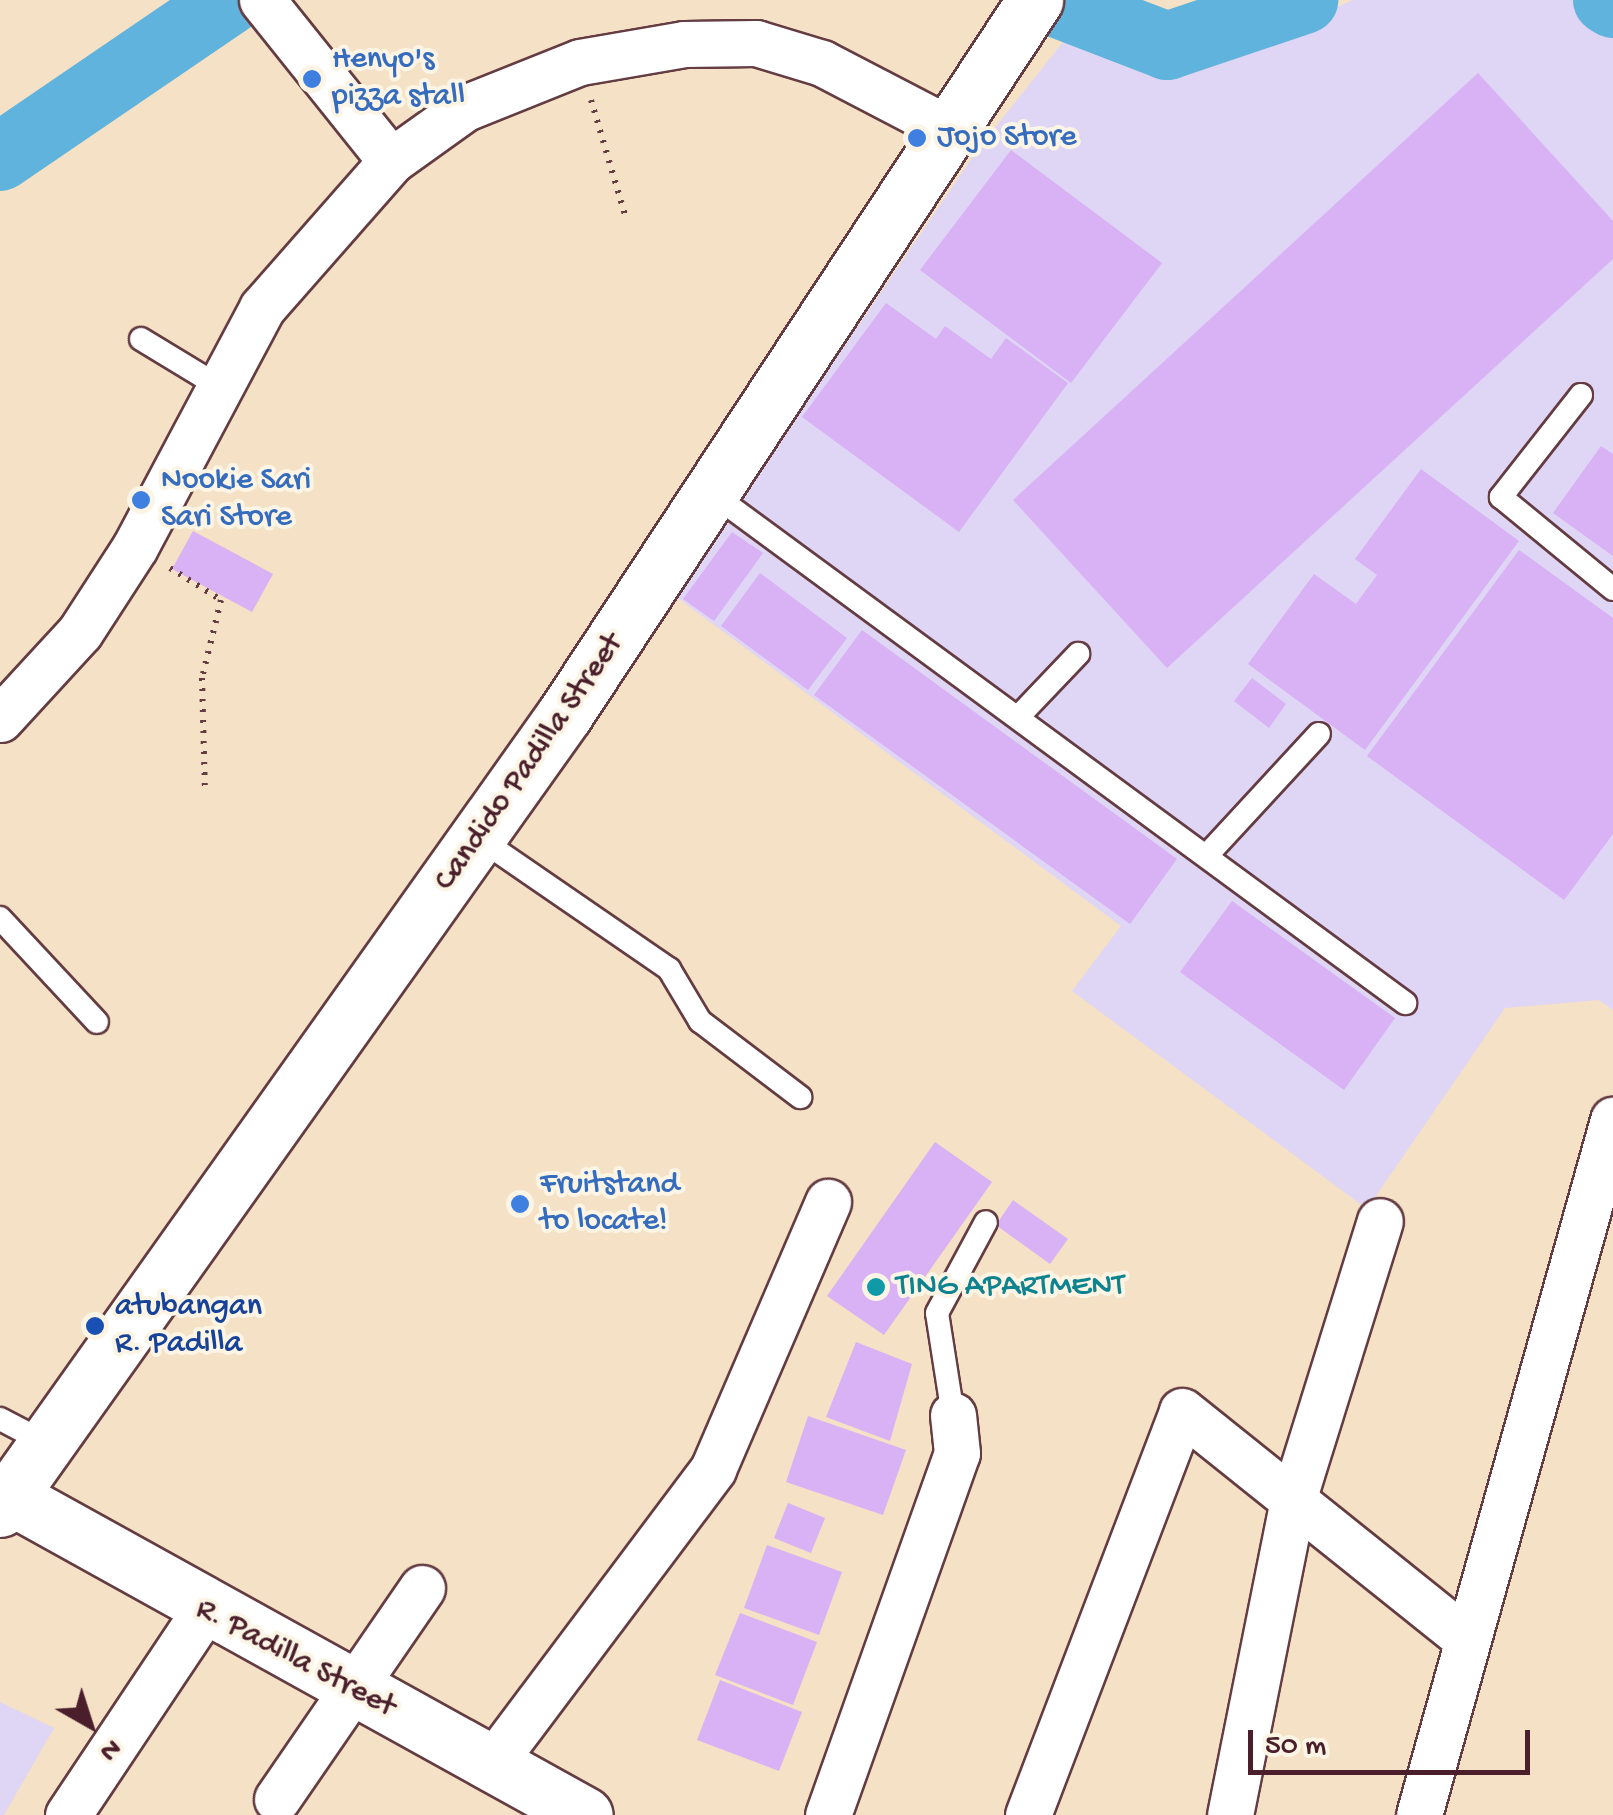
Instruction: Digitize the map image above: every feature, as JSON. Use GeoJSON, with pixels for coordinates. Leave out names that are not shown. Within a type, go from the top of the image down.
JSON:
{"type":"FeatureCollection","features":[{"type":"Feature","properties":{"kind":"main road","name":"Candido Padilla Street"},"geometry":{"type":"LineString","coordinates":[[4,1503],[477,837],[714,495],[947,128],[1023,17]]}},
{"type":"Feature","properties":{"kind":"main road","name":"R. Padilla Street"},"geometry":{"type":"LineString","coordinates":[[4,1503],[585,1815]]}},
{"type":"Feature","properties":{"kind":"street"},"geometry":{"type":"LineString","coordinates":[[267,7],[391,160]]}},
{"type":"Feature","properties":{"kind":"street"},"geometry":{"type":"LineString","coordinates":[[0,719],[80,632],[135,547],[215,384],[320,230],[391,160],[465,108],[580,62],[684,44],[756,43],[822,63],[947,128]]}},
{"type":"Feature","properties":{"kind":"street"},"geometry":{"type":"LineString","coordinates":[[1419,1815],[1613,1120]]}},
{"type":"Feature","properties":{"kind":"street"},"geometry":{"type":"LineString","coordinates":[[492,1766],[713,1469],[828,1202]]}},
{"type":"Feature","properties":{"kind":"street"},"geometry":{"type":"LineString","coordinates":[[1230,1815],[1293,1500],[1380,1221]]}},
{"type":"Feature","properties":{"kind":"street"},"geometry":{"type":"LineString","coordinates":[[1028,1815],[1182,1411],[1467,1639]]}},
{"type":"Feature","properties":{"kind":"street"},"geometry":{"type":"LineString","coordinates":[[828,1815],[957,1453],[953,1415]]}},
{"type":"Feature","properties":{"kind":"street"},"geometry":{"type":"LineString","coordinates":[[277,1799],[422,1588]]}},
{"type":"Feature","properties":{"kind":"street"},"geometry":{"type":"LineString","coordinates":[[68,1815],[204,1611]]}},
{"type":"Feature","properties":{"kind":"lane"},"geometry":{"type":"LineString","coordinates":[[141,339],[215,384]]}},
{"type":"Feature","properties":{"kind":"lane"},"geometry":{"type":"LineString","coordinates":[[1581,395],[1501,497],[1613,589]]}},
{"type":"Feature","properties":{"kind":"lane"},"geometry":{"type":"LineString","coordinates":[[714,495],[1209,854],[1405,1003]]}},
{"type":"Feature","properties":{"kind":"lane"},"geometry":{"type":"LineString","coordinates":[[1019,716],[1078,654]]}},
{"type":"Feature","properties":{"kind":"lane"},"geometry":{"type":"LineString","coordinates":[[1209,854],[1319,734]]}},
{"type":"Feature","properties":{"kind":"lane"},"geometry":{"type":"LineString","coordinates":[[477,837],[669,969],[700,1021],[800,1097]]}},
{"type":"Feature","properties":{"kind":"lane"},"geometry":{"type":"LineString","coordinates":[[0,918],[97,1022]]}},
{"type":"Feature","properties":{"kind":"lane"},"geometry":{"type":"LineString","coordinates":[[953,1415],[938,1313],[986,1222]]}},
{"type":"Feature","properties":{"kind":"lane"},"geometry":{"type":"LineString","coordinates":[[0,1419],[48,1444]]}},
{"type":"Feature","properties":{"kind":"path"},"geometry":{"type":"LineString","coordinates":[[580,62],[626,218]]}},
{"type":"Feature","properties":{"kind":"path"},"geometry":{"type":"LineString","coordinates":[[135,547],[221,600],[202,678],[205,793]]}},
{"type":"Feature","properties":{"kind":"shaded area"},"geometry":{"type":"Polygon","coordinates":[[[1353,0],[1578,0],[1613,25],[1613,1010],[1599,1000],[1505,1008],[1367,1209],[1072,991],[1121,926],[675,596],[978,149],[1067,37],[1186,73],[1353,0]]]}},
{"type":"Feature","properties":{"kind":"shaded area"},"geometry":{"type":"Polygon","coordinates":[[[0,1702],[54,1728],[4,1815],[0,1815],[0,1702]]]}},
{"type":"Feature","properties":{"kind":"building"},"geometry":{"type":"Polygon","coordinates":[[[1478,73],[1613,221],[1613,259],[1167,668],[1013,500],[1478,73]]]}},
{"type":"Feature","properties":{"kind":"building"},"geometry":{"type":"Polygon","coordinates":[[[1011,150],[1162,263],[1071,383],[920,270],[1011,150]]]}},
{"type":"Feature","properties":{"kind":"building"},"geometry":{"type":"Polygon","coordinates":[[[886,303],[936,339],[945,326],[991,359],[1006,338],[1068,383],[959,532],[802,417],[886,303]]]}},
{"type":"Feature","properties":{"kind":"building"},"geometry":{"type":"Polygon","coordinates":[[[1601,446],[1613,454],[1613,556],[1553,513],[1601,446]]]}},
{"type":"Feature","properties":{"kind":"building"},"geometry":{"type":"Polygon","coordinates":[[[1421,469],[1519,541],[1365,750],[1248,664],[1314,574],[1356,604],[1377,575],[1355,559],[1421,469]]]}},
{"type":"Feature","properties":{"kind":"building"},"geometry":{"type":"Polygon","coordinates":[[[193,531],[273,574],[252,612],[172,569],[193,531]]]}},
{"type":"Feature","properties":{"kind":"building"},"geometry":{"type":"Polygon","coordinates":[[[732,532],[763,553],[714,621],[683,599],[732,532]]]}},
{"type":"Feature","properties":{"kind":"building"},"geometry":{"type":"Polygon","coordinates":[[[1519,550],[1613,618],[1613,834],[1564,900],[1367,756],[1519,550]]]}},
{"type":"Feature","properties":{"kind":"building"},"geometry":{"type":"Polygon","coordinates":[[[760,573],[847,638],[808,690],[721,626],[760,573]]]}},
{"type":"Feature","properties":{"kind":"building"},"geometry":{"type":"Polygon","coordinates":[[[862,630],[1177,859],[1130,924],[814,695],[862,630]]]}},
{"type":"Feature","properties":{"kind":"building"},"geometry":{"type":"Polygon","coordinates":[[[1252,678],[1286,704],[1269,728],[1234,701],[1252,678]]]}},
{"type":"Feature","properties":{"kind":"building"},"geometry":{"type":"Polygon","coordinates":[[[1232,901],[1395,1018],[1344,1090],[1180,972],[1232,901]]]}},
{"type":"Feature","properties":{"kind":"building"},"geometry":{"type":"Polygon","coordinates":[[[935,1142],[992,1182],[884,1335],[827,1296],[935,1142]]]}},
{"type":"Feature","properties":{"kind":"building"},"geometry":{"type":"Polygon","coordinates":[[[1013,1200],[1068,1239],[1050,1264],[996,1225],[1013,1200]]]}},
{"type":"Feature","properties":{"kind":"building"},"geometry":{"type":"Polygon","coordinates":[[[856,1342],[912,1364],[890,1441],[826,1417],[856,1342]]]}},
{"type":"Feature","properties":{"kind":"building"},"geometry":{"type":"Polygon","coordinates":[[[808,1416],[906,1450],[883,1515],[786,1482],[808,1416]]]}},
{"type":"Feature","properties":{"kind":"building"},"geometry":{"type":"Polygon","coordinates":[[[788,1503],[825,1518],[811,1553],[774,1538],[788,1503]]]}},
{"type":"Feature","properties":{"kind":"building"},"geometry":{"type":"Polygon","coordinates":[[[767,1545],[842,1572],[819,1635],[744,1608],[767,1545]]]}},
{"type":"Feature","properties":{"kind":"building"},"geometry":{"type":"Polygon","coordinates":[[[740,1613],[817,1642],[793,1705],[715,1675],[740,1613]]]}},
{"type":"Feature","properties":{"kind":"building"},"geometry":{"type":"Polygon","coordinates":[[[720,1680],[802,1712],[779,1771],[697,1740],[720,1680]]]}},
{"type":"Feature","properties":{"kind":"waterway"},"geometry":{"type":"LineString","coordinates":[[0,157],[230,0]]}},
{"type":"Feature","properties":{"kind":"waterway"},"geometry":{"type":"LineString","coordinates":[[1048,0],[1167,46],[1304,0]]}},
{"type":"Feature","properties":{"kind":"waterway"},"geometry":{"type":"LineString","coordinates":[[1607,0],[1613,4]]}},
{"type":"Feature","properties":{"kind":"place","name":"Henyo's pizza stall"},"geometry":{"type":"Point","coordinates":[312,79]}},
{"type":"Feature","properties":{"kind":"place","name":"Jojo Store"},"geometry":{"type":"Point","coordinates":[917,138]}},
{"type":"Feature","properties":{"kind":"place","name":"Nookie Sari Sari Store"},"geometry":{"type":"Point","coordinates":[141,500]}},
{"type":"Feature","properties":{"kind":"place","name":"Fruitstand to locate!"},"geometry":{"type":"Point","coordinates":[520,1204]}},
{"type":"Feature","properties":{"kind":"place","name":"TING APARTMENT"},"geometry":{"type":"Point","coordinates":[876,1287]}},
{"type":"Feature","properties":{"kind":"place","name":"atubangan R. Padilla"},"geometry":{"type":"Point","coordinates":[95,1326]}}]}
